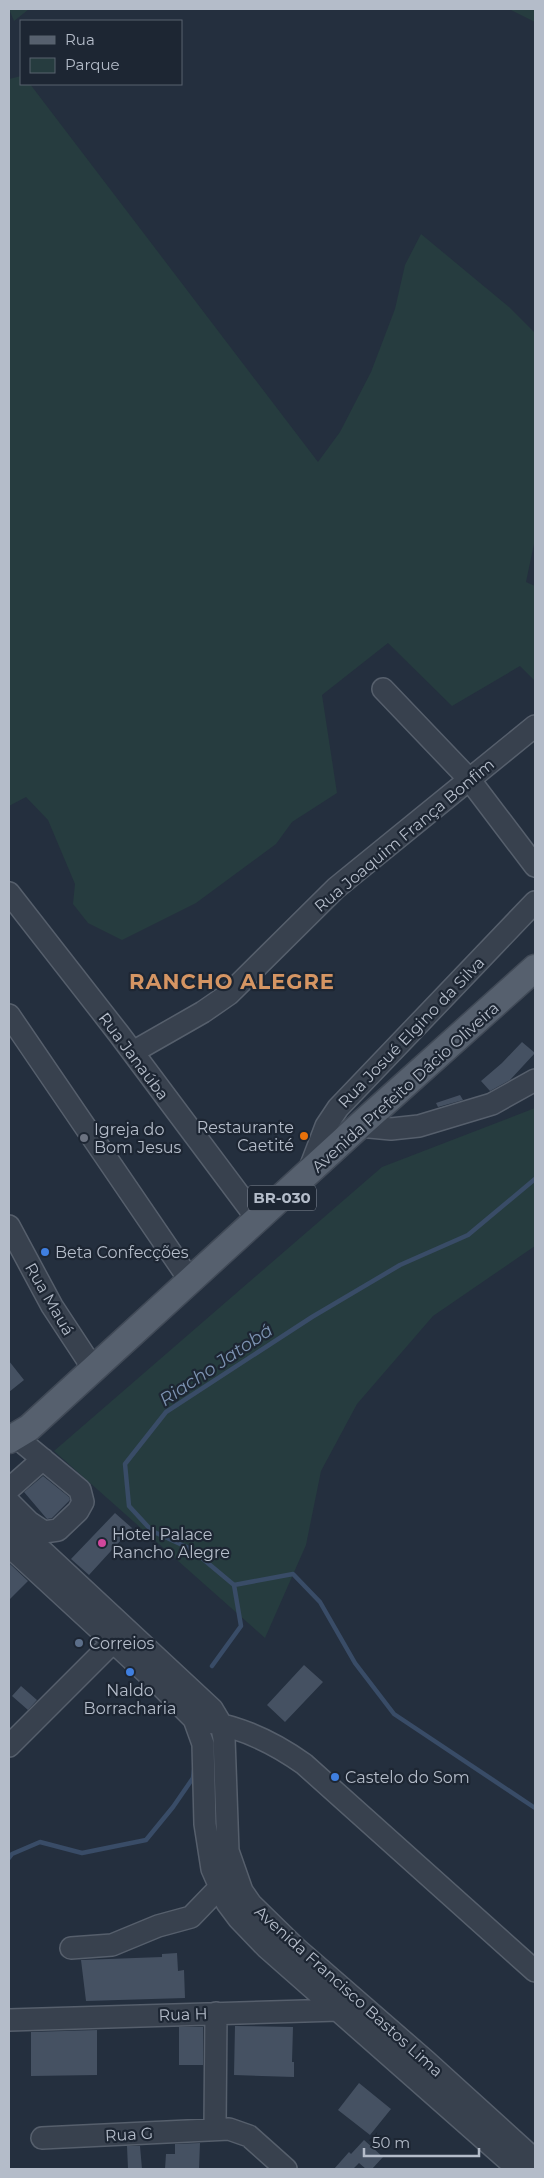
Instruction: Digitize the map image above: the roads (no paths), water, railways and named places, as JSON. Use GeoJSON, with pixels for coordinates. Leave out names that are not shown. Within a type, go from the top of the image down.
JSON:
{"type":"FeatureCollection","features":[{"type":"Feature","properties":{"kind":"main road","name":"Avenida Prefeito Dácio Oliveira"},"geometry":{"type":"LineString","coordinates":[[16,1444],[359,1126],[535,968]]}},
{"type":"Feature","properties":{"kind":"street"},"geometry":{"type":"LineString","coordinates":[[383,689],[469,779],[535,866]]}},
{"type":"Feature","properties":{"kind":"street","name":"Rua Joaquim França Bonfim"},"geometry":{"type":"LineString","coordinates":[[133,1052],[203,1012],[229,994],[336,888],[535,726]]}},
{"type":"Feature","properties":{"kind":"street","name":"Rua Janaúba"},"geometry":{"type":"LineString","coordinates":[[9,893],[133,1052],[258,1220]]}},
{"type":"Feature","properties":{"kind":"street","name":"Rua Josué Elgino da Silva"},"geometry":{"type":"LineString","coordinates":[[308,1174],[326,1126],[338,1108],[535,902]]}},
{"type":"Feature","properties":{"kind":"street"},"geometry":{"type":"LineString","coordinates":[[9,1015],[191,1282]]}},
{"type":"Feature","properties":{"kind":"street"},"geometry":{"type":"LineString","coordinates":[[359,1126],[391,1129],[419,1126],[492,1104],[535,1080]]}},
{"type":"Feature","properties":{"kind":"street","name":"Rua Mauá"},"geometry":{"type":"LineString","coordinates":[[9,1226],[52,1306],[94,1370]]}},
{"type":"Feature","properties":{"kind":"street"},"geometry":{"type":"LineString","coordinates":[[9,1502],[29,1522],[44,1532],[58,1530],[78,1511],[83,1502],[80,1490],[42,1459],[16,1444]]}},
{"type":"Feature","properties":{"kind":"street"},"geometry":{"type":"LineString","coordinates":[[9,1490],[42,1459]]}},
{"type":"Feature","properties":{"kind":"street","name":"Avenida Francisco Bastos Lima"},"geometry":{"type":"LineString","coordinates":[[9,1520],[102,1620],[112,1642],[170,1694],[194,1719],[203,1744],[207,1847],[219,1888],[227,1903],[266,1947],[345,2003],[535,2160]]}},
{"type":"Feature","properties":{"kind":"street","name":"Avenida Francisco Bastos Lima"},"geometry":{"type":"LineString","coordinates":[[9,1546],[204,1701],[221,1724],[227,1765],[226,1825],[228,1850],[242,1891],[251,1904],[296,1948],[345,2003],[518,2169]]}},
{"type":"Feature","properties":{"kind":"street"},"geometry":{"type":"LineString","coordinates":[[9,1746],[112,1642]]}},
{"type":"Feature","properties":{"kind":"street"},"geometry":{"type":"LineString","coordinates":[[194,1719],[221,1724],[259,1738],[304,1764],[535,1971]]}},
{"type":"Feature","properties":{"kind":"street"},"geometry":{"type":"LineString","coordinates":[[71,1948],[112,1945],[158,1926],[191,1917],[219,1888]]}},
{"type":"Feature","properties":{"kind":"street","name":"Rua H"},"geometry":{"type":"LineString","coordinates":[[9,2020],[216,2013],[345,2003]]}},
{"type":"Feature","properties":{"kind":"street"},"geometry":{"type":"LineString","coordinates":[[215,2128],[216,2013]]}},
{"type":"Feature","properties":{"kind":"street","name":"Rua G"},"geometry":{"type":"LineString","coordinates":[[42,2138],[131,2135],[215,2128],[229,2129],[248,2136],[286,2169]]}},
{"type":"Feature","properties":{"kind":"waterway","name":"Riacho Jatobá"},"geometry":{"type":"LineString","coordinates":[[212,1666],[241,1626],[234,1585],[191,1549],[152,1531],[129,1506],[125,1464],[166,1412],[312,1317],[400,1265],[468,1235],[535,1179]]}},
{"type":"Feature","properties":{"kind":"waterway"},"geometry":{"type":"LineString","coordinates":[[234,1585],[293,1574],[320,1602],[355,1663],[394,1714],[535,1808]]}},
{"type":"Feature","properties":{"kind":"waterway","name":"Riacho Jatobá"},"geometry":{"type":"LineString","coordinates":[[9,1858],[12,1854],[40,1842],[82,1853],[146,1840],[173,1807],[193,1778],[194,1770]]}},
{"type":"Feature","properties":{"kind":"place","name":"Restaurante Caetité"},"geometry":{"type":"Point","coordinates":[304,1136]}},
{"type":"Feature","properties":{"kind":"place","name":"Igreja do Bom Jesus"},"geometry":{"type":"Point","coordinates":[84,1138]}},
{"type":"Feature","properties":{"kind":"place","name":"Beta Confecções"},"geometry":{"type":"Point","coordinates":[45,1252]}},
{"type":"Feature","properties":{"kind":"place","name":"Hotel Palace Rancho Alegre"},"geometry":{"type":"Point","coordinates":[102,1543]}},
{"type":"Feature","properties":{"kind":"place","name":"Correios"},"geometry":{"type":"Point","coordinates":[79,1643]}},
{"type":"Feature","properties":{"kind":"place","name":"Naldo Borracharia"},"geometry":{"type":"Point","coordinates":[130,1672]}},
{"type":"Feature","properties":{"kind":"place","name":"Castelo do Som"},"geometry":{"type":"Point","coordinates":[335,1777]}},
{"type":"Feature","properties":{"kind":"district","name":"RANCHO ALEGRE"},"geometry":{"type":"Point","coordinates":[232,982]}}]}
